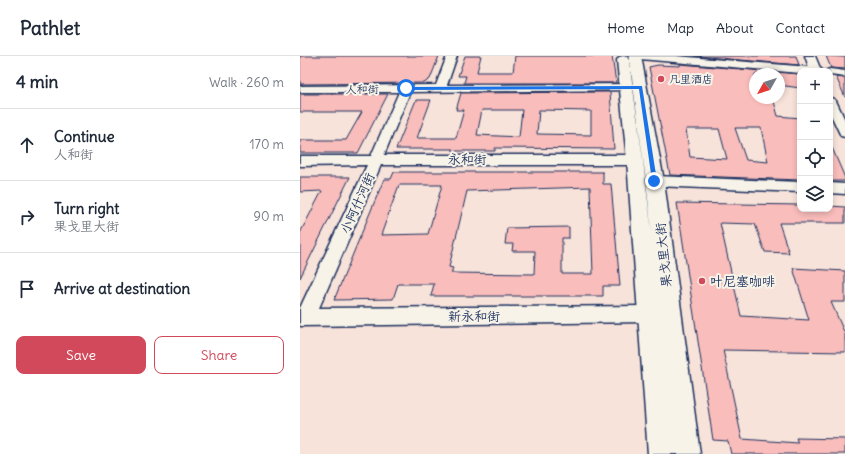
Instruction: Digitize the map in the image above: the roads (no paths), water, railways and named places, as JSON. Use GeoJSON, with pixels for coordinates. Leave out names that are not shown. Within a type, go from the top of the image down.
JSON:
{"type":"FeatureCollection","features":[{"type":"Feature","properties":{"kind":"main road","name":"果戈里大街"},"geometry":{"type":"LineString","coordinates":[[622,56],[634,87],[654,181],[686,454]]}},
{"type":"Feature","properties":{"kind":"main road","name":"果戈里大街"},"geometry":{"type":"LineString","coordinates":[[635,56],[635,160],[662,454]]}},
{"type":"Feature","properties":{"kind":"street"},"geometry":{"type":"LineString","coordinates":[[440,88],[452,56]]}},
{"type":"Feature","properties":{"kind":"street"},"geometry":{"type":"LineString","coordinates":[[640,56],[797,69]]}},
{"type":"Feature","properties":{"kind":"street"},"geometry":{"type":"LineString","coordinates":[[810,56],[815,68]]}},
{"type":"Feature","properties":{"kind":"street"},"geometry":{"type":"LineString","coordinates":[[833,72],[845,74]]}},
{"type":"Feature","properties":{"kind":"street","name":"人和街"},"geometry":{"type":"LineString","coordinates":[[300,89],[634,87]]}},
{"type":"Feature","properties":{"kind":"street","name":"小阿什河街"},"geometry":{"type":"LineString","coordinates":[[303,317],[376,160],[406,88]]}},
{"type":"Feature","properties":{"kind":"street"},"geometry":{"type":"LineString","coordinates":[[831,104],[845,133]]}},
{"type":"Feature","properties":{"kind":"street","name":"永和街"},"geometry":{"type":"LineString","coordinates":[[300,160],[635,160]]}},
{"type":"Feature","properties":{"kind":"street"},"geometry":{"type":"LineString","coordinates":[[654,181],[797,187]]}},
{"type":"Feature","properties":{"kind":"street"},"geometry":{"type":"LineString","coordinates":[[833,188],[845,189]]}},
{"type":"Feature","properties":{"kind":"street","name":"新永和街"},"geometry":{"type":"LineString","coordinates":[[303,317],[649,314]]}},
{"type":"Feature","properties":{"kind":"place","name":"凡里酒店"},"geometry":{"type":"Point","coordinates":[661,79]}},
{"type":"Feature","properties":{"kind":"place","name":"叶尼塞咖啡"},"geometry":{"type":"Point","coordinates":[702,281]}}]}
